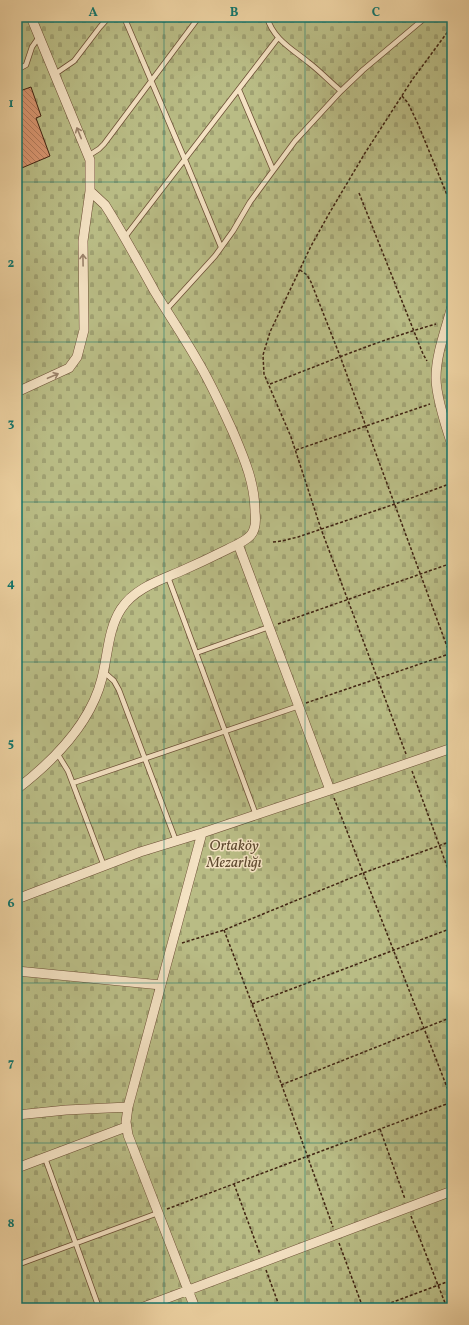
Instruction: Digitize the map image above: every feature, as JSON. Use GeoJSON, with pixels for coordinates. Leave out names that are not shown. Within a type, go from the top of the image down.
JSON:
{"type":"FeatureCollection","features":[{"type":"Feature","properties":{"kind":"street"},"geometry":{"type":"LineString","coordinates":[[17,392],[70,368],[78,357],[84,330],[83,241],[91,174],[90,160],[31,17]]}},
{"type":"Feature","properties":{"kind":"street"},"geometry":{"type":"LineString","coordinates":[[17,789],[57,753],[70,738],[91,707],[104,672],[112,628],[122,607],[131,597],[139,591],[238,544],[252,534],[254,529],[255,503],[251,477],[219,401],[198,361],[166,310],[105,204],[90,191]]}},
{"type":"Feature","properties":{"kind":"street"},"geometry":{"type":"LineString","coordinates":[[452,306],[436,371],[440,401],[452,445]]}},
{"type":"Feature","properties":{"kind":"street"},"geometry":{"type":"LineString","coordinates":[[238,544],[330,790]]}},
{"type":"Feature","properties":{"kind":"street"},"geometry":{"type":"LineString","coordinates":[[17,899],[140,852],[256,815],[452,748]]}},
{"type":"Feature","properties":{"kind":"street"},"geometry":{"type":"LineString","coordinates":[[195,1308],[126,1127],[126,1122],[128,1107],[202,833]]}},
{"type":"Feature","properties":{"kind":"street"},"geometry":{"type":"LineString","coordinates":[[17,971],[161,985]]}},
{"type":"Feature","properties":{"kind":"street"},"geometry":{"type":"LineString","coordinates":[[17,1115],[66,1110],[128,1107]]}},
{"type":"Feature","properties":{"kind":"street"},"geometry":{"type":"LineString","coordinates":[[17,1168],[126,1127]]}},
{"type":"Feature","properties":{"kind":"street"},"geometry":{"type":"LineString","coordinates":[[141,1308],[452,1191]]}},
{"type":"Feature","properties":{"kind":"lane"},"geometry":{"type":"LineString","coordinates":[[55,74],[74,61],[109,17]]}},
{"type":"Feature","properties":{"kind":"lane"},"geometry":{"type":"LineString","coordinates":[[124,17],[221,247]]}},
{"type":"Feature","properties":{"kind":"lane"},"geometry":{"type":"LineString","coordinates":[[88,156],[104,144],[199,17]]}},
{"type":"Feature","properties":{"kind":"lane"},"geometry":{"type":"LineString","coordinates":[[267,17],[273,32],[278,38],[341,92]]}},
{"type":"Feature","properties":{"kind":"lane"},"geometry":{"type":"LineString","coordinates":[[166,310],[221,247],[273,170],[295,141],[363,70],[426,17]]}},
{"type":"Feature","properties":{"kind":"lane"},"geometry":{"type":"LineString","coordinates":[[17,70],[26,65],[32,47],[40,37]]}},
{"type":"Feature","properties":{"kind":"lane"},"geometry":{"type":"LineString","coordinates":[[125,237],[278,38]]}},
{"type":"Feature","properties":{"kind":"lane"},"geometry":{"type":"LineString","coordinates":[[239,90],[273,170]]}},
{"type":"Feature","properties":{"kind":"lane"},"geometry":{"type":"LineString","coordinates":[[168,577],[256,815]]}},
{"type":"Feature","properties":{"kind":"lane"},"geometry":{"type":"LineString","coordinates":[[196,653],[269,627]]}},
{"type":"Feature","properties":{"kind":"lane"},"geometry":{"type":"LineString","coordinates":[[104,672],[114,681],[119,690],[176,841]]}},
{"type":"Feature","properties":{"kind":"lane"},"geometry":{"type":"LineString","coordinates":[[73,783],[299,706]]}},
{"type":"Feature","properties":{"kind":"lane"},"geometry":{"type":"LineString","coordinates":[[57,753],[66,765],[104,866]]}},
{"type":"Feature","properties":{"kind":"lane"},"geometry":{"type":"LineString","coordinates":[[45,1158],[99,1308]]}},
{"type":"Feature","properties":{"kind":"lane"},"geometry":{"type":"LineString","coordinates":[[17,1265],[158,1213]]}},
{"type":"Feature","properties":{"kind":"path"},"geometry":{"type":"LineString","coordinates":[[452,26],[402,96],[330,212],[300,270],[265,346],[263,355],[264,374],[270,384],[296,450],[321,529],[378,678],[452,880]]}},
{"type":"Feature","properties":{"kind":"path"},"geometry":{"type":"LineString","coordinates":[[402,96],[408,103],[418,124],[452,207]]}},
{"type":"Feature","properties":{"kind":"path"},"geometry":{"type":"LineString","coordinates":[[359,193],[423,354],[436,371]]}},
{"type":"Feature","properties":{"kind":"path"},"geometry":{"type":"LineString","coordinates":[[300,270],[307,275],[311,282],[340,356],[451,653],[452,660]]}},
{"type":"Feature","properties":{"kind":"path"},"geometry":{"type":"LineString","coordinates":[[270,384],[340,356],[413,330],[448,321]]}},
{"type":"Feature","properties":{"kind":"path"},"geometry":{"type":"LineString","coordinates":[[296,450],[440,401]]}},
{"type":"Feature","properties":{"kind":"path"},"geometry":{"type":"LineString","coordinates":[[273,542],[282,541],[321,529],[452,483]]}},
{"type":"Feature","properties":{"kind":"path"},"geometry":{"type":"LineString","coordinates":[[269,627],[452,563]]}},
{"type":"Feature","properties":{"kind":"path"},"geometry":{"type":"LineString","coordinates":[[299,706],[451,653]]}},
{"type":"Feature","properties":{"kind":"path"},"geometry":{"type":"LineString","coordinates":[[158,1213],[452,1101],[330,790]]}},
{"type":"Feature","properties":{"kind":"path"},"geometry":{"type":"LineString","coordinates":[[172,945],[224,930],[363,873],[452,841]]}},
{"type":"Feature","properties":{"kind":"path"},"geometry":{"type":"LineString","coordinates":[[252,1004],[393,949],[452,928]]}},
{"type":"Feature","properties":{"kind":"path"},"geometry":{"type":"LineString","coordinates":[[224,930],[363,1308]]}},
{"type":"Feature","properties":{"kind":"path"},"geometry":{"type":"LineString","coordinates":[[281,1085],[452,1017]]}},
{"type":"Feature","properties":{"kind":"path"},"geometry":{"type":"LineString","coordinates":[[380,1129],[447,1308]]}},
{"type":"Feature","properties":{"kind":"path"},"geometry":{"type":"LineString","coordinates":[[234,1184],[280,1308]]}},
{"type":"Feature","properties":{"kind":"path"},"geometry":{"type":"LineString","coordinates":[[377,1308],[452,1280]]}},
{"type":"Feature","properties":{"kind":"green space","name":"Ortaköy Mezarlığı"},"geometry":{"type":"Polygon","coordinates":[[[17,17],[452,17],[452,353],[449,367],[452,400],[452,1308],[17,1308],[17,17]]]}},
{"type":"Feature","properties":{"kind":"building"},"geometry":{"type":"Polygon","coordinates":[[[31,87],[41,116],[36,118],[50,156],[17,170],[17,92],[31,87]]]}}]}
